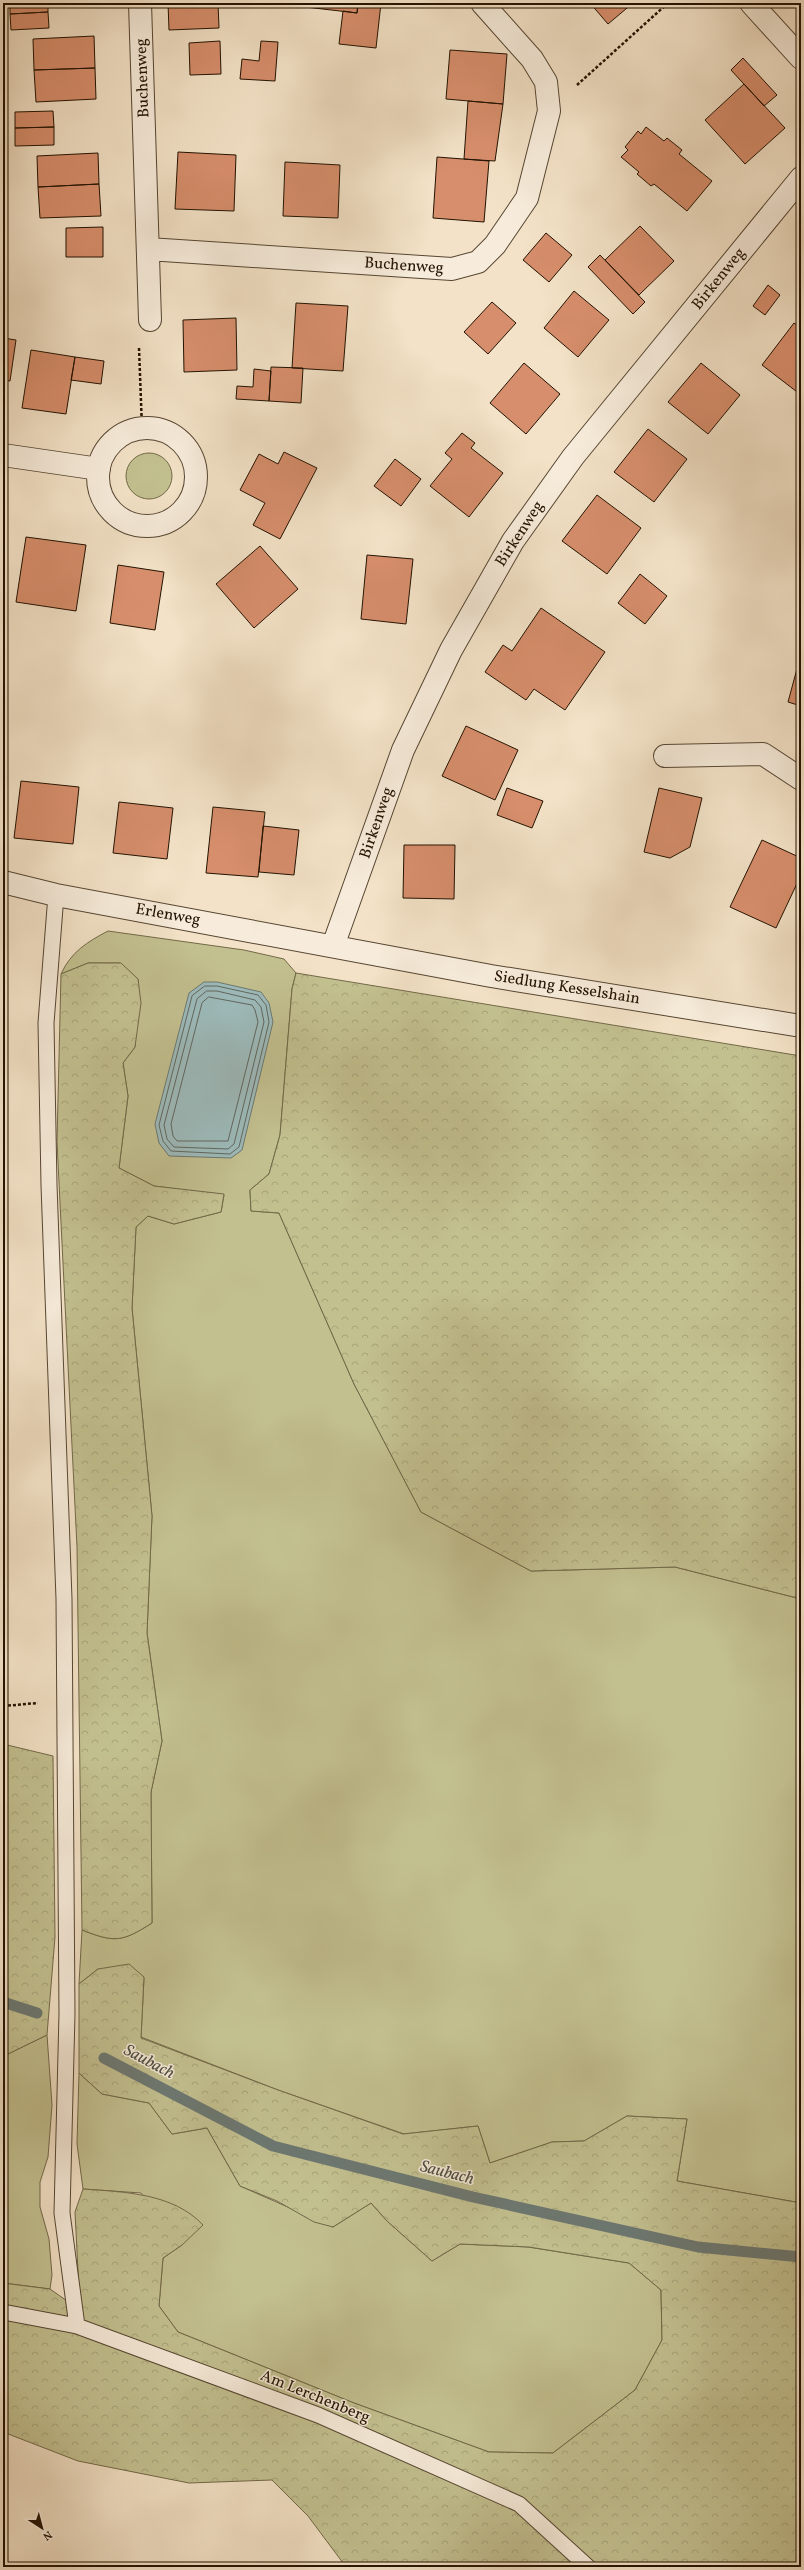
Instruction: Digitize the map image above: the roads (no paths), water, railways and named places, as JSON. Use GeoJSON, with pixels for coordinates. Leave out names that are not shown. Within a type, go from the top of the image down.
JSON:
{"type":"FeatureCollection","features":[{"type":"Feature","properties":{"kind":"street","name":"Buchenweg"},"geometry":{"type":"LineString","coordinates":[[140,3],[150,320]]}},
{"type":"Feature","properties":{"kind":"street","name":"Buchenweg"},"geometry":{"type":"LineString","coordinates":[[148,249],[452,269],[478,262],[495,245],[527,198],[549,111],[546,82],[532,59],[482,3]]}},
{"type":"Feature","properties":{"kind":"street"},"geometry":{"type":"LineString","coordinates":[[751,3],[801,58]]}},
{"type":"Feature","properties":{"kind":"street","name":"Birkenweg"},"geometry":{"type":"LineString","coordinates":[[333,946],[403,750],[451,650],[513,541],[574,457],[801,178]]}},
{"type":"Feature","properties":{"kind":"street"},"geometry":{"type":"LineString","coordinates":[[142,428],[158,429],[173,435],[185,446],[193,460],[196,476],[194,492],[186,506],[174,518],[159,524],[144,526],[128,522],[114,513],[104,500],[98,485],[99,469],[104,454],[113,441],[127,432],[142,428]]}},
{"type":"Feature","properties":{"kind":"street"},"geometry":{"type":"LineString","coordinates":[[3,455],[99,469]]}},
{"type":"Feature","properties":{"kind":"street"},"geometry":{"type":"LineString","coordinates":[[665,756],[763,754],[801,779]]}},
{"type":"Feature","properties":{"kind":"street","name":"Erlenweg"},"geometry":{"type":"LineString","coordinates":[[3,882],[56,895],[333,946]]}},
{"type":"Feature","properties":{"kind":"street","name":"Siedlung Kesselshain"},"geometry":{"type":"LineString","coordinates":[[333,946],[491,976],[801,1026]]}},
{"type":"Feature","properties":{"kind":"lane"},"geometry":{"type":"LineString","coordinates":[[56,895],[46,1022],[49,1193],[64,1599],[67,2014],[62,2213],[77,2326]]}},
{"type":"Feature","properties":{"kind":"lane","name":"Am Lerchenberg"},"geometry":{"type":"LineString","coordinates":[[3,2312],[77,2326],[318,2415],[519,2504],[588,2567]]}},
{"type":"Feature","properties":{"kind":"water"},"geometry":{"type":"Polygon","coordinates":[[[204,982],[217,982],[261,992],[269,1003],[273,1022],[242,1150],[231,1158],[169,1156],[159,1143],[155,1124],[189,993],[204,982]]]}},
{"type":"Feature","properties":{"kind":"waterway","name":"Saubach"},"geometry":{"type":"LineString","coordinates":[[3,2002],[37,2013]]}},
{"type":"Feature","properties":{"kind":"waterway","name":"Saubach"},"geometry":{"type":"LineString","coordinates":[[104,2058],[273,2146],[473,2197],[698,2247],[801,2257]]}}]}
